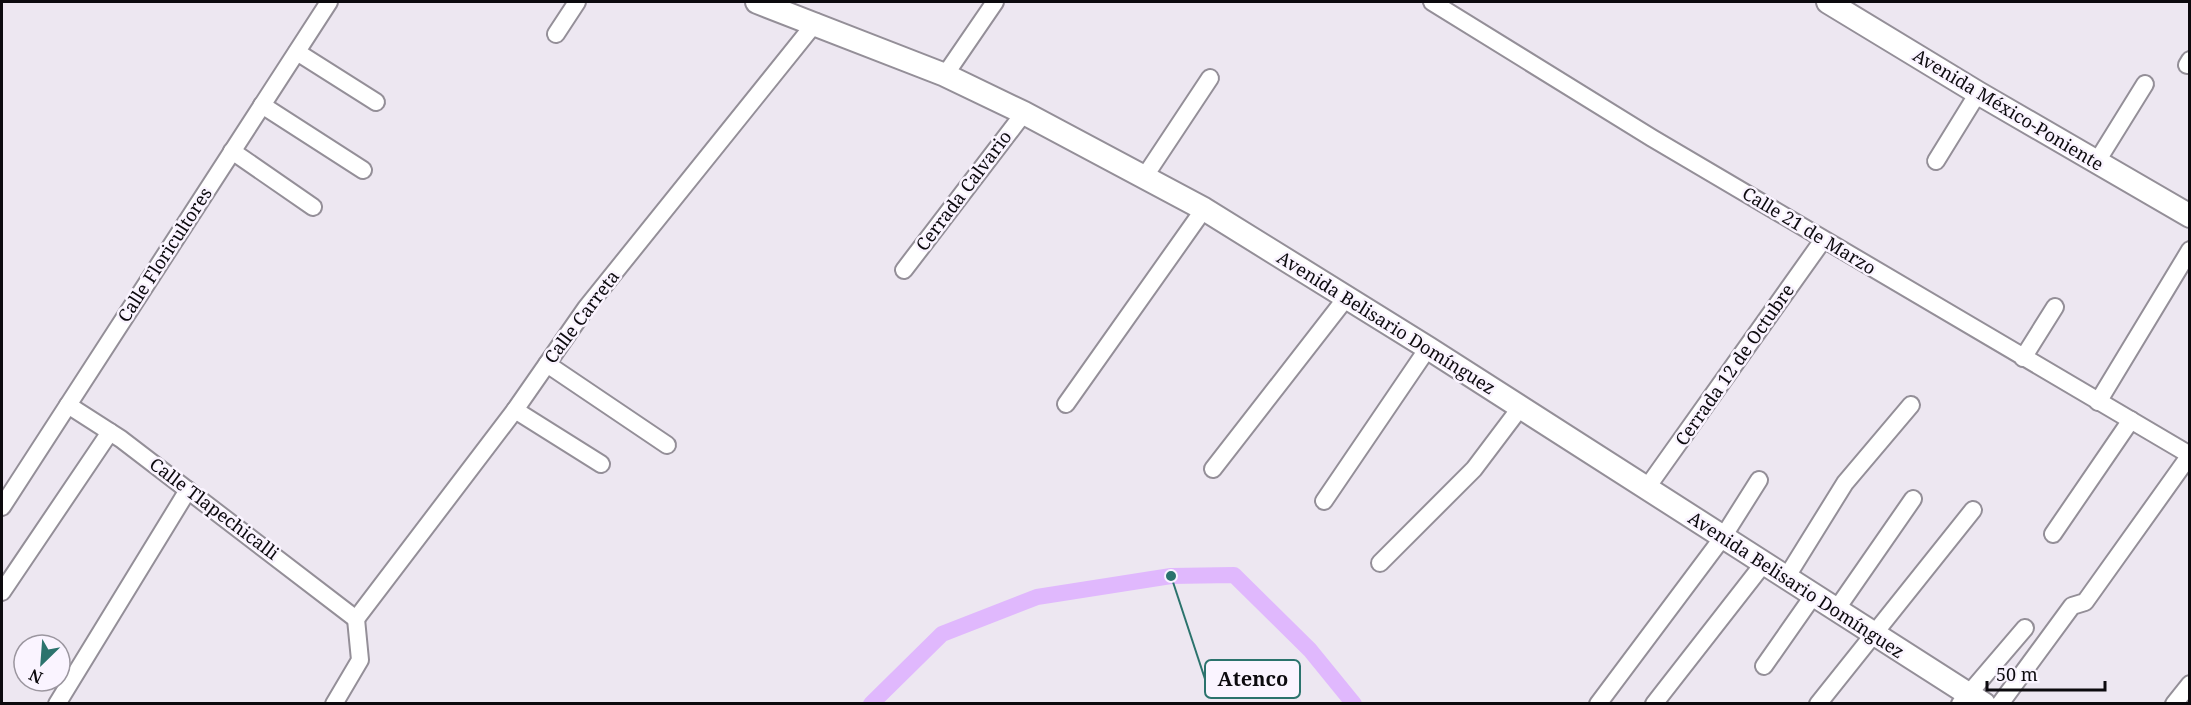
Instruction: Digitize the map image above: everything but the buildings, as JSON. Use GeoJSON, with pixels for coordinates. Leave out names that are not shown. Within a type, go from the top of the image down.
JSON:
{"type":"FeatureCollection","features":[{"type":"Feature","properties":{"kind":"main road","name":"Avenida Belisario Domínguez"},"geometry":{"type":"LineString","coordinates":[[757,2],[816,22],[945,75],[1024,113],[1204,209],[1428,348],[1764,563],[1970,700]]}},
{"type":"Feature","properties":{"kind":"main road","name":"Avenida México-Poniente"},"geometry":{"type":"LineString","coordinates":[[1828,2],[2096,163],[2190,216]]}},
{"type":"Feature","properties":{"kind":"street","name":"Calle Floricultores"},"geometry":{"type":"LineString","coordinates":[[2,507],[329,2]]}},
{"type":"Feature","properties":{"kind":"street"},"geometry":{"type":"LineString","coordinates":[[556,34],[577,2]]}},
{"type":"Feature","properties":{"kind":"street"},"geometry":{"type":"LineString","coordinates":[[945,75],[995,2]]}},
{"type":"Feature","properties":{"kind":"street","name":"Calle 21 de Marzo"},"geometry":{"type":"LineString","coordinates":[[1432,2],[1652,138],[2189,455]]}},
{"type":"Feature","properties":{"kind":"street","name":"Calle Carreta"},"geometry":{"type":"LineString","coordinates":[[356,618],[515,410],[586,308],[816,22]]}},
{"type":"Feature","properties":{"kind":"street"},"geometry":{"type":"LineString","coordinates":[[297,51],[376,102]]}},
{"type":"Feature","properties":{"kind":"street"},"geometry":{"type":"LineString","coordinates":[[1145,176],[1210,78]]}},
{"type":"Feature","properties":{"kind":"street"},"geometry":{"type":"LineString","coordinates":[[2096,163],[2145,84]]}},
{"type":"Feature","properties":{"kind":"street"},"geometry":{"type":"LineString","coordinates":[[1936,161],[1978,93]]}},
{"type":"Feature","properties":{"kind":"street"},"geometry":{"type":"LineString","coordinates":[[262,105],[363,170]]}},
{"type":"Feature","properties":{"kind":"street","name":"Cerrada Calvario"},"geometry":{"type":"LineString","coordinates":[[904,270],[1024,113]]}},
{"type":"Feature","properties":{"kind":"street"},"geometry":{"type":"LineString","coordinates":[[232,151],[313,207]]}},
{"type":"Feature","properties":{"kind":"street"},"geometry":{"type":"LineString","coordinates":[[1066,404],[1204,209]]}},
{"type":"Feature","properties":{"kind":"street","name":"Cerrada 12 de Octubre"},"geometry":{"type":"LineString","coordinates":[[1646,489],[1823,240]]}},
{"type":"Feature","properties":{"kind":"street"},"geometry":{"type":"LineString","coordinates":[[2098,402],[2190,250]]}},
{"type":"Feature","properties":{"kind":"street"},"geometry":{"type":"LineString","coordinates":[[1213,469],[1346,298]]}},
{"type":"Feature","properties":{"kind":"street"},"geometry":{"type":"LineString","coordinates":[[2023,357],[2055,307]]}},
{"type":"Feature","properties":{"kind":"street"},"geometry":{"type":"LineString","coordinates":[[1324,501],[1428,348]]}},
{"type":"Feature","properties":{"kind":"street"},"geometry":{"type":"LineString","coordinates":[[547,364],[667,445]]}},
{"type":"Feature","properties":{"kind":"street","name":"Calle Tlapechicalli"},"geometry":{"type":"LineString","coordinates":[[68,405],[110,432],[356,618]]}},
{"type":"Feature","properties":{"kind":"street"},"geometry":{"type":"LineString","coordinates":[[1786,578],[1845,483],[1911,405]]}},
{"type":"Feature","properties":{"kind":"street"},"geometry":{"type":"LineString","coordinates":[[1380,564],[1474,469],[1520,408]]}},
{"type":"Feature","properties":{"kind":"street"},"geometry":{"type":"LineString","coordinates":[[515,410],[602,464]]}},
{"type":"Feature","properties":{"kind":"street"},"geometry":{"type":"LineString","coordinates":[[2053,534],[2131,420]]}},
{"type":"Feature","properties":{"kind":"street"},"geometry":{"type":"LineString","coordinates":[[2,592],[110,432]]}},
{"type":"Feature","properties":{"kind":"street"},"geometry":{"type":"LineString","coordinates":[[2000,704],[2072,606],[2085,602],[2189,455]]}},
{"type":"Feature","properties":{"kind":"street"},"geometry":{"type":"LineString","coordinates":[[1598,704],[1723,537],[1759,480]]}},
{"type":"Feature","properties":{"kind":"street"},"geometry":{"type":"LineString","coordinates":[[57,704],[188,490]]}},
{"type":"Feature","properties":{"kind":"street"},"geometry":{"type":"LineString","coordinates":[[1836,610],[1913,499]]}},
{"type":"Feature","properties":{"kind":"street"},"geometry":{"type":"LineString","coordinates":[[1818,704],[1973,510]]}},
{"type":"Feature","properties":{"kind":"street"},"geometry":{"type":"LineString","coordinates":[[1654,704],[1764,563]]}},
{"type":"Feature","properties":{"kind":"street"},"geometry":{"type":"LineString","coordinates":[[1764,666],[1813,596]]}},
{"type":"Feature","properties":{"kind":"street"},"geometry":{"type":"LineString","coordinates":[[334,704],[360,660],[356,618]]}},
{"type":"Feature","properties":{"kind":"street"},"geometry":{"type":"LineString","coordinates":[[1970,700],[2025,628]]}},
{"type":"Feature","properties":{"kind":"street"},"geometry":{"type":"LineString","coordinates":[[2174,704],[2190,684]]}},
{"type":"Feature","properties":{"kind":"waterway"},"geometry":{"type":"LineString","coordinates":[[871,704],[942,634],[1037,597],[1171,576],[1234,575],[1310,650],[1354,704]]}},
{"type":"Feature","properties":{"kind":"place","name":"Atenco"},"geometry":{"type":"Point","coordinates":[1171,576]}}]}
